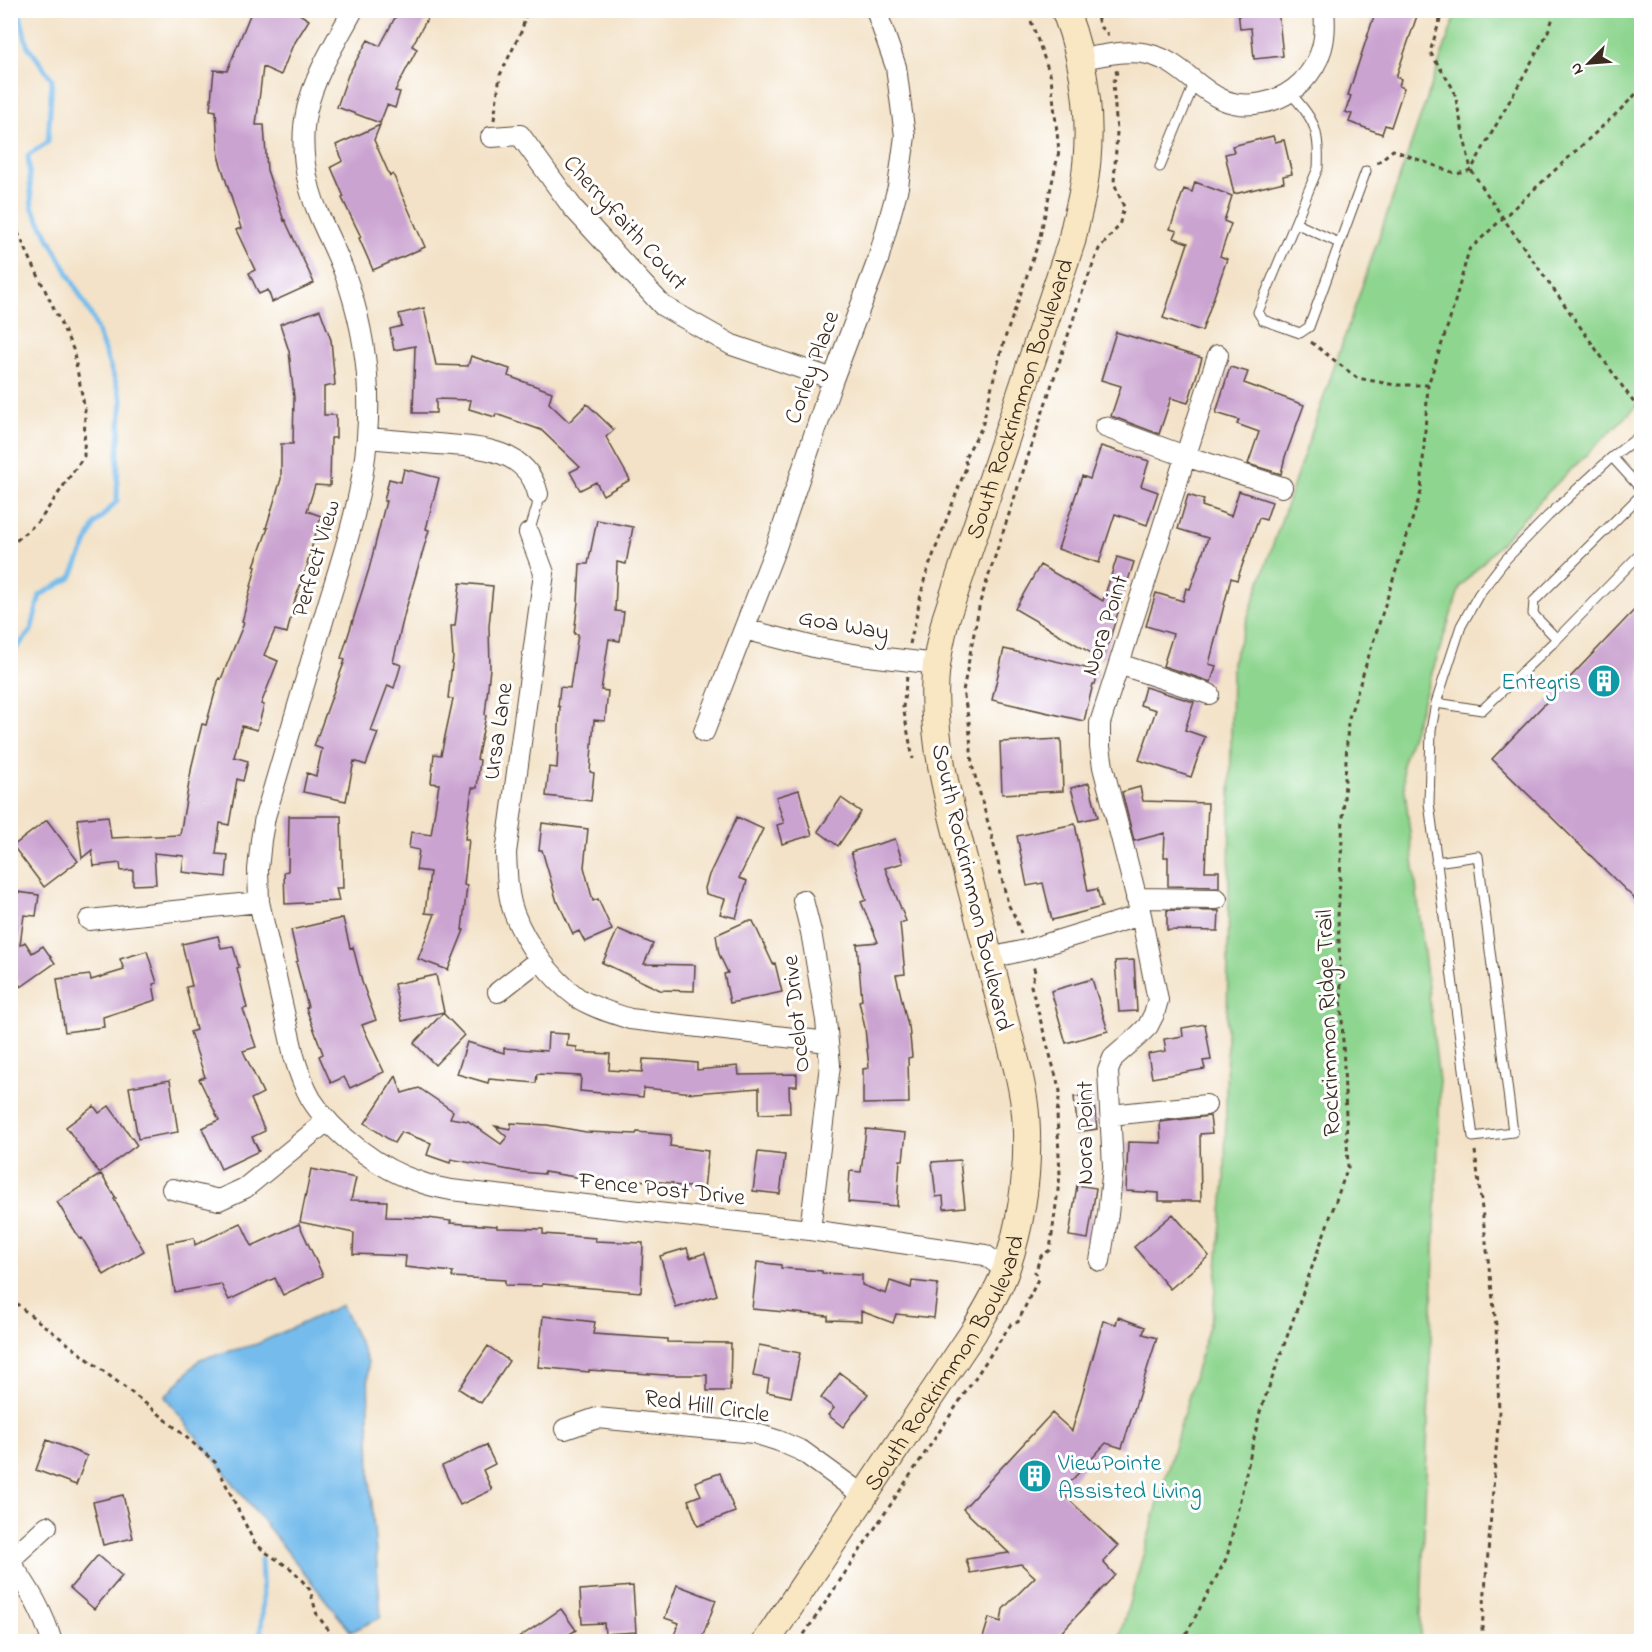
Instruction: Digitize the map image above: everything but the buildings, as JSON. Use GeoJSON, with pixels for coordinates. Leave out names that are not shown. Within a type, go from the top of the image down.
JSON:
{"type":"FeatureCollection","features":[{"type":"Feature","properties":{"kind":"main road","name":"South Rockrimmon Boulevard"},"geometry":{"type":"LineString","coordinates":[[766,1641],[972,1333],[1006,1270],[1025,1191],[1026,1118],[1019,1079],[954,824],[942,767],[935,708],[937,664],[946,618],[1072,240],[1083,188],[1088,130],[1084,81],[1074,33],[1065,10]]}},
{"type":"Feature","properties":{"kind":"street","name":"Perfect View"},"geometry":{"type":"LineString","coordinates":[[327,1121],[311,1098],[300,1076],[294,1056],[259,902],[259,860],[265,817],[358,503],[367,438],[369,392],[358,318],[336,250],[318,214],[304,162],[307,108],[319,75],[353,10]]}},
{"type":"Feature","properties":{"kind":"street","name":"Corley Place"},"geometry":{"type":"LineString","coordinates":[[704,732],[776,547],[833,379],[878,260],[898,187],[905,136],[896,67],[876,10]]}},
{"type":"Feature","properties":{"kind":"street"},"geometry":{"type":"LineString","coordinates":[[1080,59],[1128,52],[1148,54],[1170,62],[1220,99],[1236,105],[1252,105],[1290,93],[1315,66],[1323,48],[1326,26],[1324,10]]}},
{"type":"Feature","properties":{"kind":"street","name":"Cherryfaith Court"},"geometry":{"type":"LineString","coordinates":[[491,137],[520,135],[573,208],[663,306],[732,345],[833,379]]}},
{"type":"Feature","properties":{"kind":"street","name":"Nora Point"},"geometry":{"type":"LineString","coordinates":[[1100,1261],[1113,1167],[1108,1071],[1113,1058],[1148,1026],[1158,1000],[1138,906],[1103,767],[1100,723],[1218,356]]}},
{"type":"Feature","properties":{"kind":"street"},"geometry":{"type":"LineString","coordinates":[[1105,427],[1282,487]]}},
{"type":"Feature","properties":{"kind":"street"},"geometry":{"type":"LineString","coordinates":[[367,438],[486,448],[502,454],[525,470],[536,485],[537,500]]}},
{"type":"Feature","properties":{"kind":"street","name":"Ursa Lane"},"geometry":{"type":"LineString","coordinates":[[529,533],[544,573],[506,854],[508,883],[514,912],[526,937],[540,959],[559,981],[579,998],[604,1011],[630,1019],[828,1041]]}},
{"type":"Feature","properties":{"kind":"street","name":"Goa Way"},"geometry":{"type":"LineString","coordinates":[[744,629],[818,648],[937,664]]}},
{"type":"Feature","properties":{"kind":"street"},"geometry":{"type":"LineString","coordinates":[[1119,664],[1209,694]]}},
{"type":"Feature","properties":{"kind":"street"},"geometry":{"type":"LineString","coordinates":[[990,958],[1027,950],[1138,906],[1217,899]]}},
{"type":"Feature","properties":{"kind":"street","name":"Ocelot Drive"},"geometry":{"type":"LineString","coordinates":[[803,900],[811,932],[830,1065],[810,1230]]}},
{"type":"Feature","properties":{"kind":"street"},"geometry":{"type":"LineString","coordinates":[[89,920],[259,902]]}},
{"type":"Feature","properties":{"kind":"street"},"geometry":{"type":"LineString","coordinates":[[498,992],[540,959]]}},
{"type":"Feature","properties":{"kind":"street"},"geometry":{"type":"LineString","coordinates":[[1112,1115],[1206,1105]]}},
{"type":"Feature","properties":{"kind":"street"},"geometry":{"type":"LineString","coordinates":[[172,1189],[219,1200],[245,1188],[327,1121]]}},
{"type":"Feature","properties":{"kind":"street","name":"Fence Post Drive"},"geometry":{"type":"LineString","coordinates":[[327,1121],[366,1154],[390,1170],[419,1182],[451,1190],[810,1230],[985,1255],[1006,1270]]}},
{"type":"Feature","properties":{"kind":"street","name":"Red Hill Circle"},"geometry":{"type":"LineString","coordinates":[[565,1429],[597,1418],[754,1433],[802,1451],[864,1496]]}},
{"type":"Feature","properties":{"kind":"street"},"geometry":{"type":"LineString","coordinates":[[47,1526],[10,1561],[37,1603],[52,1641]]}},
{"type":"Feature","properties":{"kind":"lane"},"geometry":{"type":"LineString","coordinates":[[1160,167],[1195,82]]}},
{"type":"Feature","properties":{"kind":"lane"},"geometry":{"type":"LineString","coordinates":[[1290,93],[1305,109],[1315,126],[1319,147],[1318,168],[1258,312],[1263,320],[1300,333],[1309,327],[1366,171]]}},
{"type":"Feature","properties":{"kind":"lane"},"geometry":{"type":"LineString","coordinates":[[1295,223],[1339,243]]}},
{"type":"Feature","properties":{"kind":"lane"},"geometry":{"type":"LineString","coordinates":[[1436,862],[1478,856],[1513,1132],[1473,1137],[1436,862],[1429,803],[1431,729],[1436,703],[1461,626],[1479,594],[1506,559],[1541,523],[1612,456],[1641,434]]}},
{"type":"Feature","properties":{"kind":"lane"},"geometry":{"type":"LineString","coordinates":[[1557,639],[1533,614],[1534,601],[1641,492],[1612,456]]}},
{"type":"Feature","properties":{"kind":"lane","name":"Ursa Lane"},"geometry":{"type":"LineString","coordinates":[[529,533],[537,500]]}},
{"type":"Feature","properties":{"kind":"lane"},"geometry":{"type":"LineString","coordinates":[[1436,703],[1482,710],[1557,639],[1641,552]]}},
{"type":"Feature","properties":{"kind":"path"},"geometry":{"type":"LineString","coordinates":[[491,137],[500,75],[522,30],[527,10]]}},
{"type":"Feature","properties":{"kind":"path"},"geometry":{"type":"LineString","coordinates":[[913,759],[903,707],[909,661],[907,655],[925,577],[967,465],[964,459],[982,427],[1006,335],[1039,241],[1059,151],[1051,77],[1027,10]]}},
{"type":"Feature","properties":{"kind":"path"},"geometry":{"type":"LineString","coordinates":[[799,1641],[1011,1324],[1018,1322],[1038,1279],[1035,1272],[1041,1256],[1050,1250],[1060,1175],[1056,1114],[1060,1091],[1031,986],[1035,972],[1008,904],[972,765],[969,722],[963,691],[980,602],[1082,293],[1099,249],[1119,226],[1124,207],[1114,183],[1117,131],[1113,83],[1117,75],[1106,30],[1101,27],[1094,10]]}},
{"type":"Feature","properties":{"kind":"path"},"geometry":{"type":"LineString","coordinates":[[1443,10],[1430,52],[1454,90],[1471,170],[1641,414]]}},
{"type":"Feature","properties":{"kind":"path"},"geometry":{"type":"LineString","coordinates":[[1366,171],[1393,150],[1457,174],[1471,170],[1547,34],[1556,10]]}},
{"type":"Feature","properties":{"kind":"path","name":"Rockrimmon Ridge Trail"},"geometry":{"type":"LineString","coordinates":[[1182,1641],[1227,1557],[1260,1412],[1348,1167],[1338,917],[1348,721],[1421,492],[1428,385],[1451,316],[1469,250],[1641,88]]}},
{"type":"Feature","properties":{"kind":"path"},"geometry":{"type":"LineString","coordinates":[[10,124],[13,142],[10,168]]}},
{"type":"Feature","properties":{"kind":"path"},"geometry":{"type":"LineString","coordinates":[[10,216],[73,349],[86,410],[84,456],[40,520],[10,546]]}},
{"type":"Feature","properties":{"kind":"path"},"geometry":{"type":"LineString","coordinates":[[1300,333],[1357,378],[1395,385],[1428,385]]}},
{"type":"Feature","properties":{"kind":"path"},"geometry":{"type":"LineString","coordinates":[[1473,1137],[1496,1325],[1498,1413],[1481,1641]]}},
{"type":"Feature","properties":{"kind":"path"},"geometry":{"type":"LineString","coordinates":[[10,1296],[20,1307],[158,1413],[215,1462],[254,1542],[294,1571],[310,1590],[317,1615],[338,1641]]}},
{"type":"Feature","properties":{"kind":"green space"},"geometry":{"type":"Polygon","coordinates":[[[1457,11],[1641,11],[1641,402],[1551,489],[1460,587],[1402,765],[1440,1090],[1420,1641],[1118,1642],[1213,1312],[1225,1179],[1232,663],[1457,11]]]}},
{"type":"Feature","properties":{"kind":"water"},"geometry":{"type":"Polygon","coordinates":[[[342,1305],[368,1362],[370,1478],[381,1617],[351,1632],[165,1397],[200,1359],[257,1344],[342,1305]]]}},
{"type":"Feature","properties":{"kind":"waterway"},"geometry":{"type":"LineString","coordinates":[[10,655],[31,631],[40,595],[71,578],[95,524],[117,501],[122,400],[93,319],[32,207],[28,155],[48,142],[52,79],[27,45],[19,10]]}},
{"type":"Feature","properties":{"kind":"waterway"},"geometry":{"type":"LineString","coordinates":[[260,1642],[263,1599],[261,1559]]}},
{"type":"Feature","properties":{"kind":"place","name":"Entegris"},"geometry":{"type":"Point","coordinates":[1604,681]}},
{"type":"Feature","properties":{"kind":"place","name":"ViewPointe Assisted Living"},"geometry":{"type":"Point","coordinates":[1035,1476]}}]}
